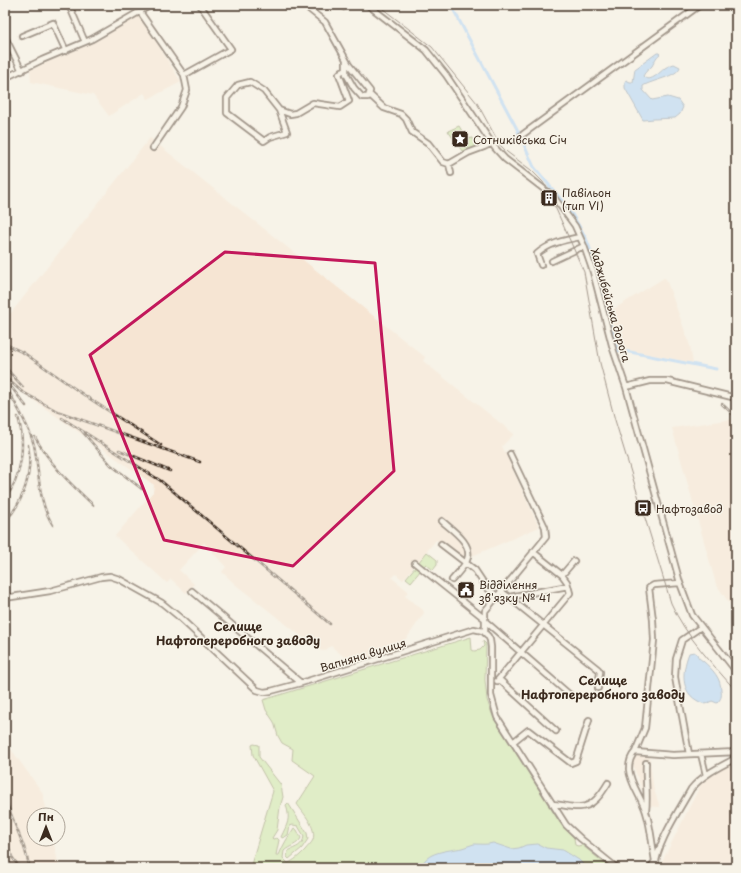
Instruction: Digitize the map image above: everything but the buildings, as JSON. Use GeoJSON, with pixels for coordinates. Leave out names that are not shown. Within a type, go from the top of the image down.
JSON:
{"type":"FeatureCollection","features":[{"type":"Feature","properties":{"kind":"street"},"geometry":{"type":"LineString","coordinates":[[69,5],[85,42]]}},
{"type":"Feature","properties":{"kind":"street"},"geometry":{"type":"LineString","coordinates":[[5,78],[85,42],[151,5]]}},
{"type":"Feature","properties":{"kind":"street"},"geometry":{"type":"LineString","coordinates":[[184,75],[231,49],[200,5]]}},
{"type":"Feature","properties":{"kind":"street"},"geometry":{"type":"LineString","coordinates":[[304,5],[324,22],[346,60],[370,91],[369,94],[384,108],[401,114],[406,119],[412,132],[428,143],[443,162],[449,164],[468,153],[484,148],[492,143]]}},
{"type":"Feature","properties":{"kind":"street","name":"Хаджибейська дорога"},"geometry":{"type":"LineString","coordinates":[[368,5],[426,50],[446,76],[492,143],[506,159],[553,196],[575,226],[594,272],[613,349],[626,387],[680,583],[689,610],[736,671]]}},
{"type":"Feature","properties":{"kind":"street"},"geometry":{"type":"LineString","coordinates":[[522,135],[700,5]]}},
{"type":"Feature","properties":{"kind":"street"},"geometry":{"type":"LineString","coordinates":[[140,12],[184,75],[187,90],[181,108],[153,148]]}},
{"type":"Feature","properties":{"kind":"street"},"geometry":{"type":"LineString","coordinates":[[22,36],[53,23],[66,51]]}},
{"type":"Feature","properties":{"kind":"street"},"geometry":{"type":"LineString","coordinates":[[5,37],[22,70]]}},
{"type":"Feature","properties":{"kind":"street"},"geometry":{"type":"LineString","coordinates":[[346,60],[346,74],[354,88],[362,97],[368,97],[369,94]]}},
{"type":"Feature","properties":{"kind":"street"},"geometry":{"type":"LineString","coordinates":[[279,110],[287,132],[270,137],[264,141],[227,113],[227,98],[238,85],[250,82],[264,91],[279,110],[290,114],[296,113],[313,103],[340,107],[349,101],[339,74],[346,70]]}},
{"type":"Feature","properties":{"kind":"street"},"geometry":{"type":"LineString","coordinates":[[449,164],[451,173]]}},
{"type":"Feature","properties":{"kind":"street"},"geometry":{"type":"LineString","coordinates":[[541,265],[537,254],[541,250],[565,240],[580,237]]}},
{"type":"Feature","properties":{"kind":"street"},"geometry":{"type":"LineString","coordinates":[[552,262],[584,246]]}},
{"type":"Feature","properties":{"kind":"street"},"geometry":{"type":"LineString","coordinates":[[626,387],[646,381],[667,381],[736,398]]}},
{"type":"Feature","properties":{"kind":"street"},"geometry":{"type":"LineString","coordinates":[[510,454],[545,527],[546,537],[485,611],[485,633],[490,640],[491,647],[491,695],[497,717],[566,825],[617,868]]}},
{"type":"Feature","properties":{"kind":"street"},"geometry":{"type":"LineString","coordinates":[[442,521],[466,544],[468,558],[452,580]]}},
{"type":"Feature","properties":{"kind":"street"},"geometry":{"type":"LineString","coordinates":[[441,544],[476,570],[487,588],[496,597],[509,597],[568,586]]}},
{"type":"Feature","properties":{"kind":"street"},"geometry":{"type":"LineString","coordinates":[[497,681],[570,593],[568,582],[562,575],[533,552]]}},
{"type":"Feature","properties":{"kind":"street"},"geometry":{"type":"LineString","coordinates":[[562,575],[574,561]]}},
{"type":"Feature","properties":{"kind":"street"},"geometry":{"type":"LineString","coordinates":[[415,563],[485,620],[570,695]]}},
{"type":"Feature","properties":{"kind":"street","name":"Вапняна вулиця"},"geometry":{"type":"LineString","coordinates":[[5,598],[50,591],[102,577],[114,577],[135,587],[162,603],[257,690],[264,692],[301,683],[474,629],[485,633]]}},
{"type":"Feature","properties":{"kind":"street"},"geometry":{"type":"LineString","coordinates":[[656,868],[646,812],[629,769],[632,754],[635,752],[645,728],[654,640],[649,588],[654,584],[680,583]]}},
{"type":"Feature","properties":{"kind":"street"},"geometry":{"type":"LineString","coordinates":[[192,591],[301,683]]}},
{"type":"Feature","properties":{"kind":"street"},"geometry":{"type":"LineString","coordinates":[[501,591],[598,669],[600,672],[598,688]]}},
{"type":"Feature","properties":{"kind":"street"},"geometry":{"type":"LineString","coordinates":[[689,754],[675,677],[676,659],[682,640],[701,627]]}},
{"type":"Feature","properties":{"kind":"street"},"geometry":{"type":"LineString","coordinates":[[491,681],[501,681],[556,731]]}},
{"type":"Feature","properties":{"kind":"street"},"geometry":{"type":"LineString","coordinates":[[513,742],[528,730],[571,763],[576,761],[589,720]]}},
{"type":"Feature","properties":{"kind":"street"},"geometry":{"type":"LineString","coordinates":[[635,752],[656,754],[736,752]]}},
{"type":"Feature","properties":{"kind":"street"},"geometry":{"type":"LineString","coordinates":[[701,754],[706,775]]}},
{"type":"Feature","properties":{"kind":"street"},"geometry":{"type":"LineString","coordinates":[[650,868],[655,861],[659,849],[691,789],[706,775],[736,758]]}},
{"type":"Feature","properties":{"kind":"street"},"geometry":{"type":"LineString","coordinates":[[646,763],[645,774],[648,797],[646,812]]}},
{"type":"Feature","properties":{"kind":"street"},"geometry":{"type":"LineString","coordinates":[[552,804],[582,807],[592,803],[602,793],[608,783]]}},
{"type":"Feature","properties":{"kind":"highlighted area"},"geometry":{"type":"Polygon","coordinates":[[[225,252],[375,263],[394,471],[293,566],[164,540],[90,355],[225,252]]]}},
{"type":"Feature","properties":{"kind":"shaded area"},"geometry":{"type":"Polygon","coordinates":[[[139,14],[181,82],[148,99],[144,93],[109,116],[93,95],[31,82],[30,70],[86,44],[139,14]]]}},
{"type":"Feature","properties":{"kind":"shaded area"},"geometry":{"type":"Polygon","coordinates":[[[150,138],[425,357],[423,361],[514,434],[502,446],[539,527],[463,560],[436,540],[403,580],[396,574],[392,578],[408,591],[405,596],[423,610],[424,613],[409,635],[394,652],[353,664],[331,646],[324,651],[319,650],[236,585],[222,572],[226,567],[204,543],[179,570],[194,584],[186,593],[171,579],[167,583],[115,536],[153,492],[154,485],[5,380],[5,339],[7,318],[150,138]]]}},
{"type":"Feature","properties":{"kind":"shaded area"},"geometry":{"type":"Polygon","coordinates":[[[664,278],[666,279],[690,346],[693,363],[621,349],[609,312],[664,278]]]}},
{"type":"Feature","properties":{"kind":"shaded area"},"geometry":{"type":"Polygon","coordinates":[[[734,419],[736,424],[736,617],[731,610],[732,607],[716,584],[672,428],[734,419]]]}},
{"type":"Feature","properties":{"kind":"shaded area"},"geometry":{"type":"Polygon","coordinates":[[[5,741],[42,792],[46,807],[26,807],[26,847],[55,847],[59,868],[5,868],[5,741]]]}},
{"type":"Feature","properties":{"kind":"shaded area"},"geometry":{"type":"Polygon","coordinates":[[[637,756],[649,756],[654,790],[660,807],[648,806],[632,762],[637,756]]]}},
{"type":"Feature","properties":{"kind":"shaded area"},"geometry":{"type":"Polygon","coordinates":[[[736,760],[736,868],[659,868],[704,778],[706,779],[736,760]]]}},
{"type":"Feature","properties":{"kind":"green space","name":"Сотниківська Січ"},"geometry":{"type":"Polygon","coordinates":[[[459,126],[467,139],[473,138],[476,147],[462,151],[448,131],[459,126]]]}},
{"type":"Feature","properties":{"kind":"green space"},"geometry":{"type":"Polygon","coordinates":[[[427,552],[437,560],[437,565],[433,570],[426,564],[423,567],[418,563],[427,552]]]}},
{"type":"Feature","properties":{"kind":"green space"},"geometry":{"type":"Polygon","coordinates":[[[416,566],[421,570],[411,582],[406,578],[416,566]]]}},
{"type":"Feature","properties":{"kind":"green space"},"geometry":{"type":"Polygon","coordinates":[[[471,637],[472,650],[474,651],[480,650],[484,646],[483,641],[486,644],[485,680],[487,700],[496,722],[560,823],[574,838],[575,845],[582,845],[610,868],[250,868],[273,791],[253,755],[252,745],[259,745],[259,757],[281,785],[283,797],[277,830],[272,838],[277,838],[279,840],[276,855],[279,855],[294,828],[297,830],[301,838],[298,842],[284,851],[283,858],[288,863],[305,850],[313,840],[314,835],[309,820],[297,804],[315,776],[292,760],[293,749],[282,743],[278,736],[274,722],[266,710],[263,700],[471,637]]]}},
{"type":"Feature","properties":{"kind":"green space"},"geometry":{"type":"Polygon","coordinates":[[[288,803],[307,833],[308,839],[302,848],[289,859],[287,857],[288,851],[301,844],[304,836],[298,826],[293,825],[290,826],[288,835],[283,838],[281,837],[288,822],[286,805],[288,803]]]}},
{"type":"Feature","properties":{"kind":"water"},"geometry":{"type":"Polygon","coordinates":[[[657,53],[660,54],[652,66],[644,74],[643,76],[645,78],[648,79],[654,77],[668,66],[674,64],[680,67],[669,76],[643,86],[643,90],[652,100],[668,97],[678,100],[683,107],[680,114],[675,118],[643,120],[625,88],[625,82],[626,80],[633,82],[635,69],[657,53]]]}},
{"type":"Feature","properties":{"kind":"water"},"geometry":{"type":"Polygon","coordinates":[[[694,652],[716,674],[720,682],[721,694],[717,703],[712,701],[705,704],[691,696],[687,690],[684,676],[686,661],[689,653],[694,652]]]}},
{"type":"Feature","properties":{"kind":"water"},"geometry":{"type":"Polygon","coordinates":[[[493,843],[511,849],[526,845],[538,844],[546,848],[563,850],[579,860],[587,868],[421,868],[423,862],[432,855],[474,844],[493,843]]]}},
{"type":"Feature","properties":{"kind":"waterway"},"geometry":{"type":"LineString","coordinates":[[451,5],[517,129],[534,167],[569,209],[586,238],[595,262],[604,303],[618,351],[716,369]]}},
{"type":"Feature","properties":{"kind":"tram line"},"geometry":{"type":"LineString","coordinates":[[378,5],[432,47],[477,103],[500,145],[531,170],[543,182],[548,191],[584,272],[600,363],[615,420],[671,603],[684,627],[692,638],[736,691]]}},
{"type":"Feature","properties":{"kind":"railway"},"geometry":{"type":"LineString","coordinates":[[7,345],[24,353],[84,395],[161,445]]}},
{"type":"Feature","properties":{"kind":"railway"},"geometry":{"type":"LineString","coordinates":[[5,367],[23,387]]}},
{"type":"Feature","properties":{"kind":"railway"},"geometry":{"type":"LineString","coordinates":[[5,377],[21,391],[57,411],[200,462]]}},
{"type":"Feature","properties":{"kind":"railway"},"geometry":{"type":"LineString","coordinates":[[5,384],[25,421],[34,445],[44,506],[53,525]]}},
{"type":"Feature","properties":{"kind":"railway"},"geometry":{"type":"LineString","coordinates":[[12,388],[26,406]]}},
{"type":"Feature","properties":{"kind":"railway"},"geometry":{"type":"LineString","coordinates":[[722,404],[736,417]]}},
{"type":"Feature","properties":{"kind":"railway"},"geometry":{"type":"LineString","coordinates":[[5,499],[15,481],[21,460],[22,438],[18,417]]}},
{"type":"Feature","properties":{"kind":"railway"},"geometry":{"type":"LineString","coordinates":[[62,418],[81,430],[111,465],[142,489]]}},
{"type":"Feature","properties":{"kind":"railway"},"geometry":{"type":"LineString","coordinates":[[81,430],[161,481],[330,624]]}},
{"type":"Feature","properties":{"kind":"railway"},"geometry":{"type":"LineString","coordinates":[[35,437],[54,465],[93,505]]}},
{"type":"Feature","properties":{"kind":"railway"},"geometry":{"type":"LineString","coordinates":[[5,522],[12,514],[26,486],[29,466],[28,445]]}},
{"type":"Feature","properties":{"kind":"railway"},"geometry":{"type":"LineString","coordinates":[[119,450],[170,471]]}},
{"type":"Feature","properties":{"kind":"railway"},"geometry":{"type":"LineString","coordinates":[[5,799],[24,847],[30,868]]}},
{"type":"Feature","properties":{"kind":"railway"},"geometry":{"type":"LineString","coordinates":[[5,837],[12,857],[20,868]]}},
{"type":"Feature","properties":{"kind":"place","name":"Сотниківська Січ"},"geometry":{"type":"Point","coordinates":[460,139]}},
{"type":"Feature","properties":{"kind":"place","name":"Павільон (тип VI)"},"geometry":{"type":"Point","coordinates":[549,198]}},
{"type":"Feature","properties":{"kind":"place","name":"Нафтозавод"},"geometry":{"type":"Point","coordinates":[643,508]}},
{"type":"Feature","properties":{"kind":"place","name":"Відділення зв'язку № 41"},"geometry":{"type":"Point","coordinates":[466,590]}},
{"type":"Feature","properties":{"kind":"district","name":"Селище Нафтопереробного заводу"},"geometry":{"type":"Point","coordinates":[238,633]}},
{"type":"Feature","properties":{"kind":"district","name":"Селище Нафтопереробного заводу"},"geometry":{"type":"Point","coordinates":[603,687]}}]}
